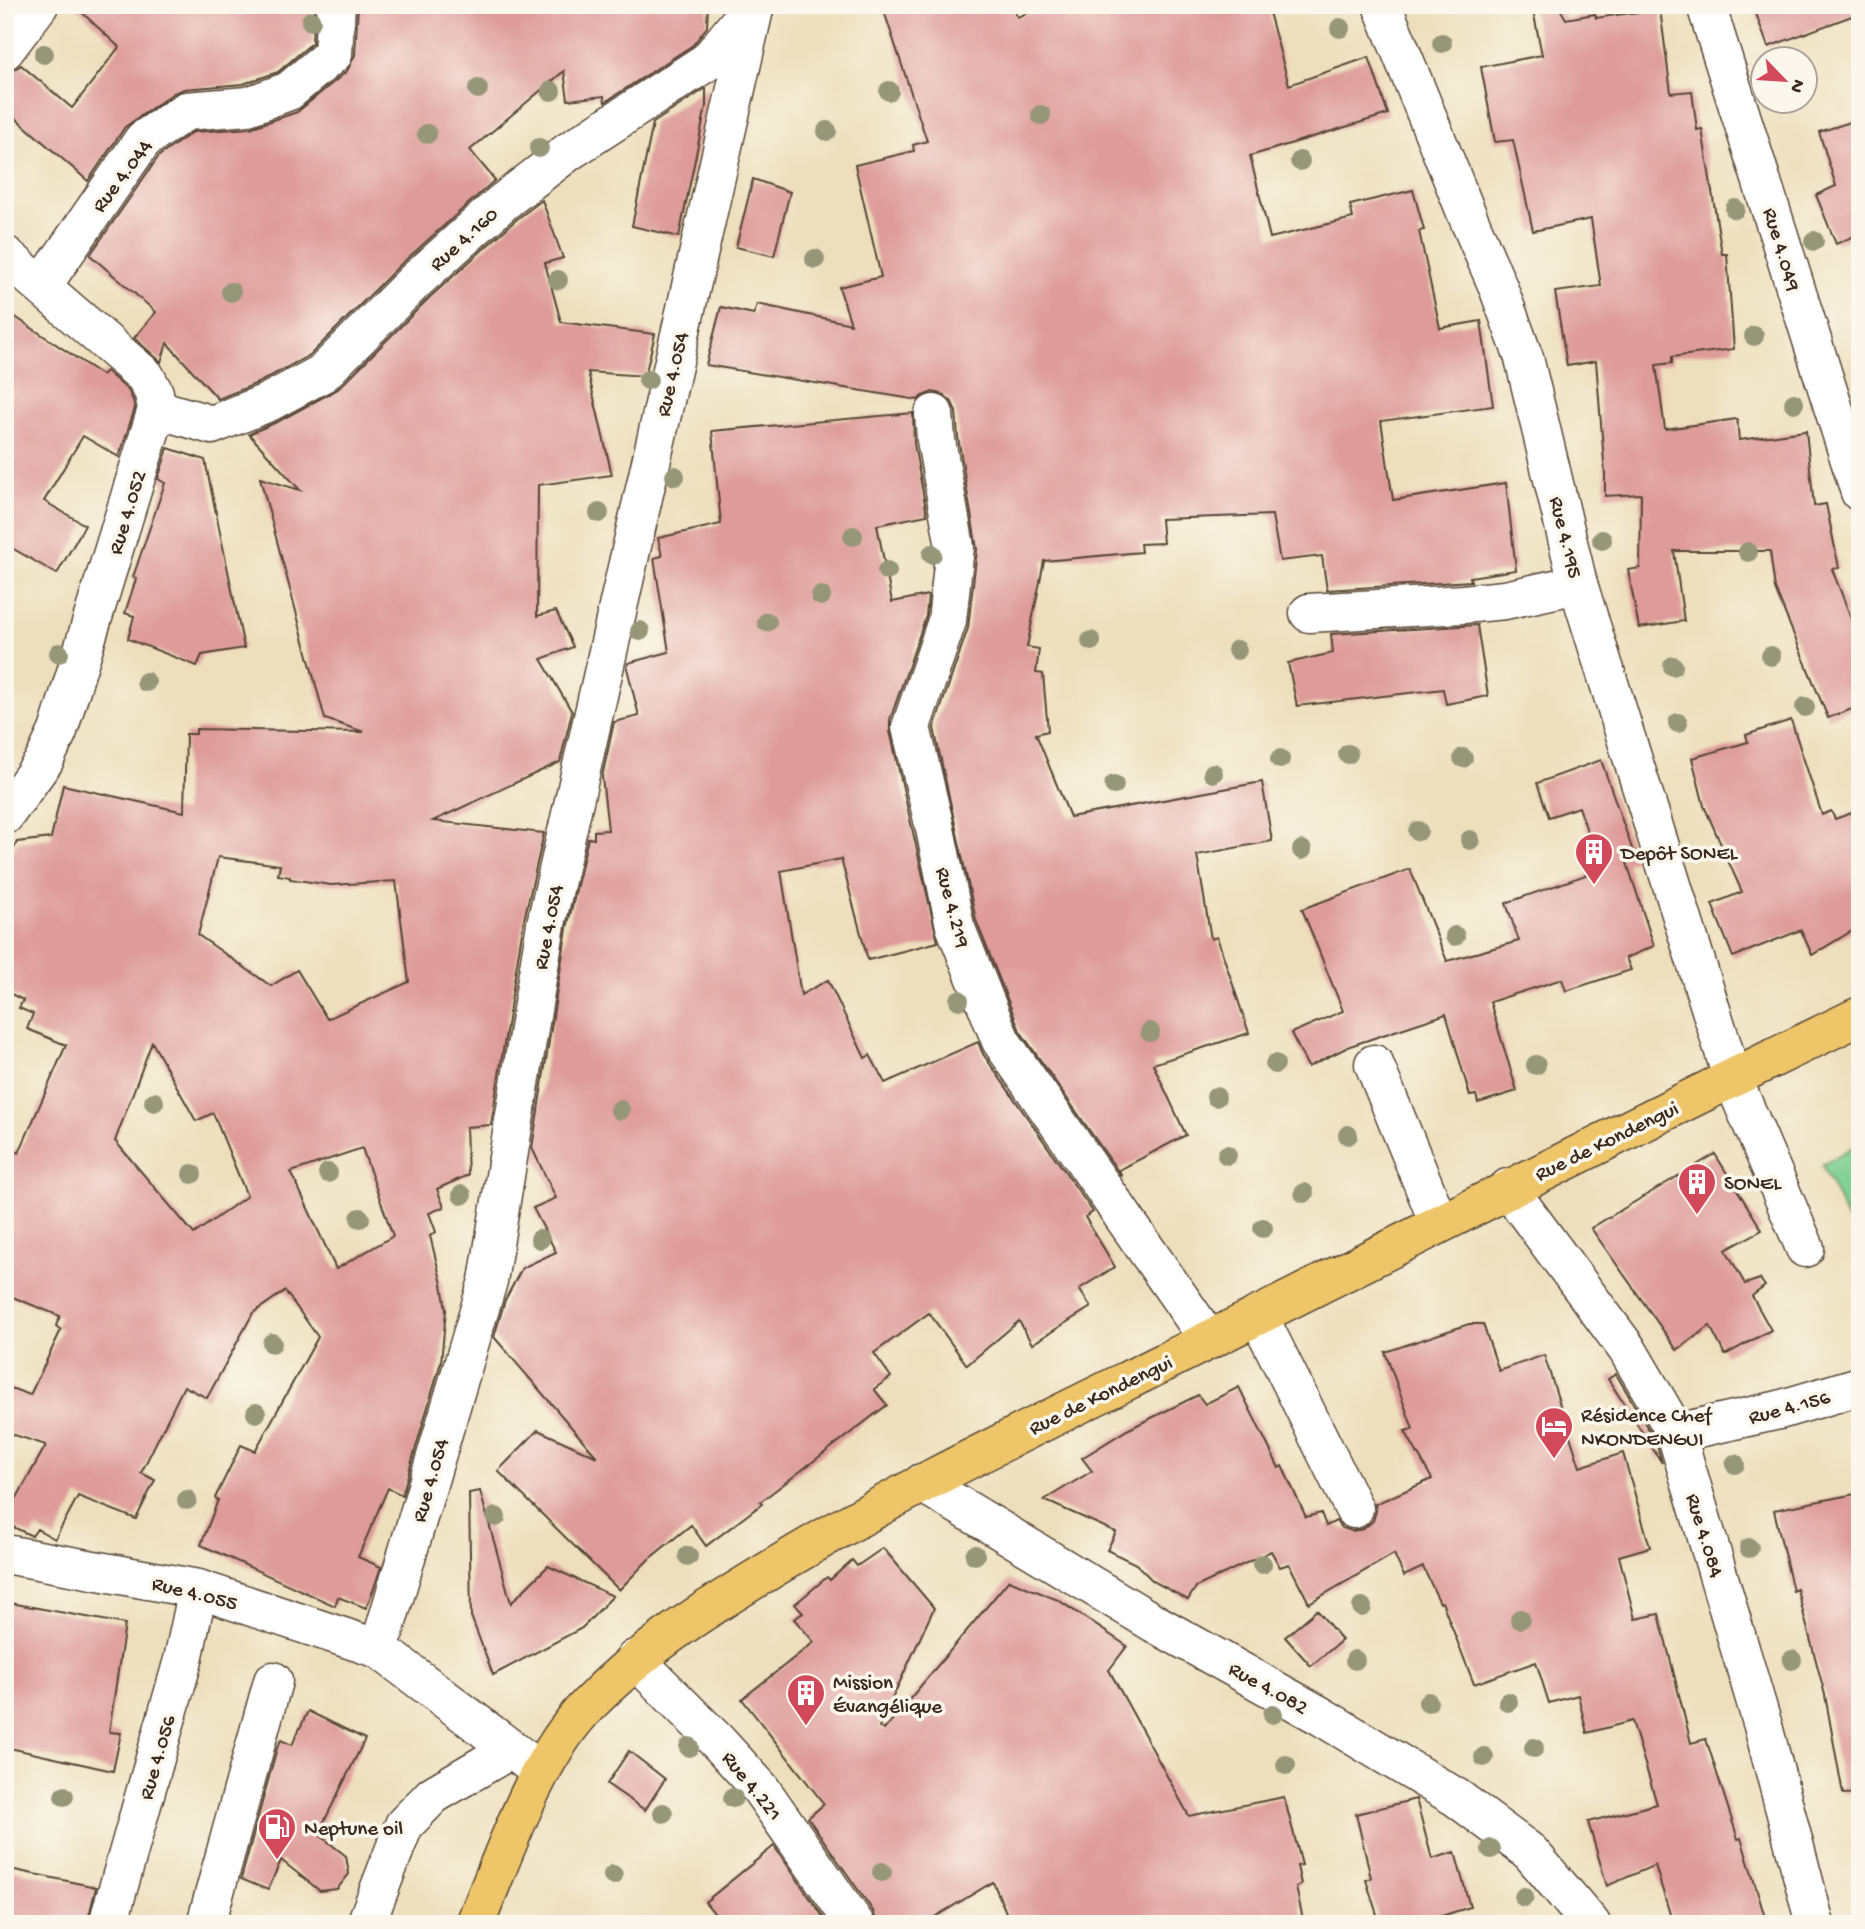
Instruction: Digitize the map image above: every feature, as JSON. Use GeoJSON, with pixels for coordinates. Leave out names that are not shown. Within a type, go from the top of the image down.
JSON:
{"type":"FeatureCollection","features":[{"type":"Feature","properties":{"kind":"main road","name":"Rue de Kondengui"},"geometry":{"type":"LineString","coordinates":[[475,1924],[525,1760],[635,1659],[682,1624],[792,1556],[922,1483],[1508,1188],[1860,1016]]}},
{"type":"Feature","properties":{"kind":"street"},"geometry":{"type":"LineString","coordinates":[[5,50],[38,5]]}},
{"type":"Feature","properties":{"kind":"street","name":"Rue 4.044"},"geometry":{"type":"LineString","coordinates":[[42,286],[143,140],[186,111],[248,106],[289,91],[333,54],[336,5]]}},
{"type":"Feature","properties":{"kind":"street","name":"Rue 4.160"},"geometry":{"type":"LineString","coordinates":[[157,408],[212,425],[269,402],[323,373],[415,281],[503,202],[568,152],[708,61],[754,5]]}},
{"type":"Feature","properties":{"kind":"street","name":"Rue 4.054"},"geometry":{"type":"LineString","coordinates":[[379,1650],[488,1280],[546,924],[754,5]]}},
{"type":"Feature","properties":{"kind":"street","name":"Rue 4.195"},"geometry":{"type":"LineString","coordinates":[[1382,5],[1498,286],[1524,358],[1578,584],[1732,1077],[1805,1248]]}},
{"type":"Feature","properties":{"kind":"street","name":"Rue 4.049"},"geometry":{"type":"LineString","coordinates":[[1706,5],[1860,492]]}},
{"type":"Feature","properties":{"kind":"street"},"geometry":{"type":"LineString","coordinates":[[5,255],[145,376],[154,393],[157,408]]}},
{"type":"Feature","properties":{"kind":"street","name":"Rue 4.052"},"geometry":{"type":"LineString","coordinates":[[5,815],[44,761],[58,731],[157,408]]}},
{"type":"Feature","properties":{"kind":"street","name":"Rue 4.219"},"geometry":{"type":"LineString","coordinates":[[934,414],[955,547],[947,621],[911,727],[955,926],[1001,1041],[1209,1340]]}},
{"type":"Feature","properties":{"kind":"street"},"geometry":{"type":"LineString","coordinates":[[1309,613],[1505,600],[1578,584]]}},
{"type":"Feature","properties":{"kind":"street"},"geometry":{"type":"LineString","coordinates":[[1374,1064],[1439,1223]]}},
{"type":"Feature","properties":{"kind":"street","name":"Rue 4.084"},"geometry":{"type":"LineString","coordinates":[[1508,1188],[1627,1349],[1676,1433],[1763,1726],[1815,1924]]}},
{"type":"Feature","properties":{"kind":"street"},"geometry":{"type":"LineString","coordinates":[[1258,1315],[1354,1509]]}},
{"type":"Feature","properties":{"kind":"street","name":"Rue 4.156"},"geometry":{"type":"LineString","coordinates":[[1676,1433],[1779,1410],[1860,1386]]}},
{"type":"Feature","properties":{"kind":"street","name":"Rue 4.082"},"geometry":{"type":"LineString","coordinates":[[922,1483],[1154,1623],[1319,1715],[1457,1798],[1530,1852],[1591,1924]]}},
{"type":"Feature","properties":{"kind":"street","name":"Rue 4.055"},"geometry":{"type":"LineString","coordinates":[[5,1554],[198,1589],[379,1650]]}},
{"type":"Feature","properties":{"kind":"street","name":"Rue 4.056"},"geometry":{"type":"LineString","coordinates":[[108,1924],[183,1660],[198,1589]]}},
{"type":"Feature","properties":{"kind":"street"},"geometry":{"type":"LineString","coordinates":[[379,1650],[525,1760]]}},
{"type":"Feature","properties":{"kind":"street","name":"Rue 4.221"},"geometry":{"type":"LineString","coordinates":[[635,1659],[760,1788],[855,1924]]}},
{"type":"Feature","properties":{"kind":"street"},"geometry":{"type":"LineString","coordinates":[[206,1924],[273,1681]]}},
{"type":"Feature","properties":{"kind":"street"},"geometry":{"type":"LineString","coordinates":[[366,1924],[404,1825],[433,1795],[525,1760]]}},
{"type":"Feature","properties":{"kind":"green space"},"geometry":{"type":"Polygon","coordinates":[[[1860,1143],[1860,1247],[1822,1165],[1860,1143]]]}},
{"type":"Feature","properties":{"kind":"building"},"geometry":{"type":"Polygon","coordinates":[[[74,5],[314,5],[312,43],[278,72],[243,84],[184,89],[174,93],[125,127],[88,181],[5,109],[5,71],[14,70],[21,65],[72,108],[119,47],[74,5]]]}},
{"type":"Feature","properties":{"kind":"building"},"geometry":{"type":"Polygon","coordinates":[[[358,5],[708,5],[707,27],[693,45],[605,102],[604,96],[568,100],[564,71],[470,150],[495,180],[400,265],[310,355],[260,382],[218,399],[167,343],[161,362],[134,338],[156,312],[90,255],[159,156],[193,132],[250,128],[297,112],[347,71],[355,55],[358,5]]]}},
{"type":"Feature","properties":{"kind":"building"},"geometry":{"type":"Polygon","coordinates":[[[905,5],[1012,5],[1017,17],[1050,5],[1267,5],[1289,85],[1369,57],[1388,114],[1250,156],[1270,238],[1353,218],[1350,205],[1413,190],[1424,230],[1419,231],[1440,328],[1481,321],[1493,406],[1381,421],[1393,500],[1506,483],[1516,570],[1470,577],[1471,581],[1327,590],[1322,556],[1280,561],[1272,515],[1161,519],[1163,543],[1140,544],[1141,552],[1044,561],[1027,647],[1039,649],[1036,673],[1043,674],[1048,731],[1036,734],[1070,817],[1262,782],[1272,841],[1197,855],[1211,939],[1217,937],[1249,1033],[1153,1064],[1186,1135],[1119,1170],[1122,1177],[1020,1031],[976,920],[934,728],[968,628],[977,549],[956,412],[952,402],[944,395],[933,392],[918,400],[706,365],[721,307],[754,314],[757,304],[851,324],[839,287],[881,277],[855,165],[914,151],[913,145],[927,141],[884,11],[905,5]]]}},
{"type":"Feature","properties":{"kind":"building"},"geometry":{"type":"Polygon","coordinates":[[[1532,5],[1558,5],[1566,19],[1595,14],[1596,18],[1660,9],[1671,93],[1692,91],[1697,130],[1702,129],[1722,254],[1727,254],[1734,349],[1672,357],[1672,363],[1656,365],[1665,429],[1737,419],[1739,440],[1806,431],[1814,506],[1826,504],[1839,568],[1832,569],[1860,641],[1860,706],[1828,718],[1775,589],[1770,551],[1674,551],[1684,621],[1639,628],[1628,570],[1640,568],[1641,494],[1605,496],[1596,361],[1567,366],[1555,292],[1601,286],[1591,219],[1533,231],[1513,140],[1495,142],[1481,67],[1542,55],[1532,5]]]}},
{"type":"Feature","properties":{"kind":"building"},"geometry":{"type":"Polygon","coordinates":[[[1753,5],[1860,5],[1860,13],[1768,46],[1753,5]]]}},
{"type":"Feature","properties":{"kind":"building"},"geometry":{"type":"Polygon","coordinates":[[[706,88],[706,106],[679,237],[632,226],[653,123],[706,88]]]}},
{"type":"Feature","properties":{"kind":"building"},"geometry":{"type":"Polygon","coordinates":[[[1860,119],[1860,236],[1836,244],[1816,195],[1836,186],[1819,132],[1860,119]]]}},
{"type":"Feature","properties":{"kind":"building"},"geometry":{"type":"Polygon","coordinates":[[[753,179],[790,192],[774,256],[736,247],[753,179]]]}},
{"type":"Feature","properties":{"kind":"building"},"geometry":{"type":"Polygon","coordinates":[[[542,200],[563,258],[545,263],[561,322],[655,334],[645,376],[588,372],[612,475],[538,485],[537,616],[556,611],[573,647],[541,659],[572,712],[560,762],[433,821],[544,833],[524,920],[491,1125],[466,1127],[468,1175],[437,1189],[444,1207],[429,1213],[436,1232],[430,1236],[446,1310],[441,1362],[402,1495],[388,1488],[358,1557],[381,1567],[373,1591],[366,1608],[338,1597],[335,1606],[201,1545],[218,1500],[215,1498],[241,1445],[255,1451],[318,1337],[285,1291],[253,1313],[207,1398],[184,1386],[141,1473],[155,1480],[136,1519],[78,1496],[55,1539],[37,1529],[32,1536],[5,1523],[5,1519],[46,1445],[5,1432],[5,1386],[30,1395],[61,1330],[56,1326],[60,1316],[5,1294],[5,1146],[19,1153],[66,1045],[27,1029],[33,1014],[19,1008],[23,1000],[5,991],[5,868],[17,842],[51,838],[63,785],[184,812],[186,734],[196,734],[196,729],[364,732],[325,719],[260,478],[300,490],[249,434],[338,389],[430,297],[542,200]],[[218,857],[198,935],[271,986],[297,970],[327,1019],[409,982],[396,881],[331,885],[278,875],[280,865],[218,857]],[[152,1042],[115,1141],[194,1234],[247,1196],[213,1113],[196,1121],[152,1042]],[[362,1148],[291,1172],[336,1269],[393,1236],[362,1148]]]}},
{"type":"Feature","properties":{"kind":"building"},"geometry":{"type":"Polygon","coordinates":[[[5,310],[102,375],[106,371],[128,390],[135,408],[119,457],[83,436],[44,501],[85,525],[57,574],[5,544],[5,310]]]}},
{"type":"Feature","properties":{"kind":"building"},"geometry":{"type":"Polygon","coordinates":[[[913,413],[914,444],[927,515],[877,525],[892,602],[928,595],[926,616],[890,720],[890,731],[938,942],[868,960],[841,859],[781,871],[801,995],[828,980],[865,1058],[870,1055],[885,1083],[978,1042],[983,1054],[1093,1212],[1085,1217],[1115,1267],[1079,1289],[1091,1307],[1032,1344],[1019,1321],[967,1365],[929,1313],[874,1353],[891,1377],[874,1389],[887,1405],[706,1546],[691,1525],[649,1559],[619,1590],[498,1471],[538,1430],[597,1457],[494,1337],[505,1300],[522,1268],[556,1252],[533,1208],[556,1198],[532,1148],[567,928],[588,838],[594,839],[594,831],[608,830],[602,777],[614,722],[639,716],[628,663],[669,652],[654,558],[662,556],[658,538],[721,524],[712,431],[913,413]]]}},
{"type":"Feature","properties":{"kind":"building"},"geometry":{"type":"Polygon","coordinates":[[[168,448],[205,460],[244,648],[202,655],[197,666],[128,639],[134,616],[125,613],[136,579],[133,577],[165,483],[158,479],[168,448]]]}},
{"type":"Feature","properties":{"kind":"building"},"geometry":{"type":"Polygon","coordinates":[[[1477,625],[1488,696],[1446,704],[1443,689],[1297,706],[1288,663],[1333,653],[1331,634],[1477,625]]]}},
{"type":"Feature","properties":{"kind":"building"},"geometry":{"type":"Polygon","coordinates":[[[1791,720],[1822,815],[1831,811],[1835,819],[1860,810],[1860,926],[1812,955],[1801,930],[1733,957],[1712,904],[1742,892],[1704,806],[1692,758],[1748,742],[1746,735],[1791,720]]]}},
{"type":"Feature","properties":{"kind":"building"},"geometry":{"type":"Polygon","coordinates":[[[1601,760],[1636,860],[1627,863],[1654,946],[1626,958],[1631,970],[1566,991],[1562,979],[1490,1002],[1517,1091],[1478,1103],[1476,1095],[1470,1096],[1446,1014],[1350,1046],[1308,1067],[1291,1033],[1343,1011],[1302,909],[1410,869],[1447,961],[1519,941],[1506,903],[1600,870],[1579,807],[1549,817],[1537,783],[1601,760]]]}},
{"type":"Feature","properties":{"kind":"building"},"geometry":{"type":"Polygon","coordinates":[[[1715,1154],[1762,1230],[1726,1250],[1745,1284],[1760,1279],[1765,1286],[1752,1296],[1771,1330],[1725,1355],[1710,1326],[1677,1350],[1591,1228],[1715,1154]]]}},
{"type":"Feature","properties":{"kind":"building"},"geometry":{"type":"Polygon","coordinates":[[[1469,1324],[1483,1324],[1499,1371],[1544,1355],[1580,1467],[1623,1453],[1650,1547],[1619,1556],[1635,1619],[1659,1614],[1691,1743],[1706,1739],[1738,1839],[1741,1838],[1767,1924],[1673,1924],[1655,1865],[1607,1886],[1588,1822],[1657,1804],[1632,1721],[1587,1733],[1578,1695],[1549,1703],[1536,1662],[1474,1684],[1442,1602],[1440,1603],[1423,1567],[1404,1576],[1394,1554],[1309,1603],[1289,1564],[1280,1567],[1271,1551],[1196,1587],[1188,1600],[1153,1581],[1136,1564],[1107,1550],[1116,1532],[1044,1500],[1092,1471],[1082,1458],[1127,1430],[1198,1395],[1205,1404],[1239,1387],[1306,1517],[1321,1513],[1326,1526],[1336,1521],[1342,1528],[1352,1531],[1363,1529],[1373,1521],[1375,1504],[1432,1479],[1405,1431],[1413,1429],[1385,1352],[1469,1324]]]}},
{"type":"Feature","properties":{"kind":"building"},"geometry":{"type":"Polygon","coordinates":[[[1616,1374],[1656,1442],[1662,1463],[1608,1379],[1616,1374]]]}},
{"type":"Feature","properties":{"kind":"building"},"geometry":{"type":"Polygon","coordinates":[[[480,1491],[511,1603],[548,1566],[613,1596],[582,1628],[493,1675],[471,1616],[469,1493],[480,1491]]]}},
{"type":"Feature","properties":{"kind":"building"},"geometry":{"type":"Polygon","coordinates":[[[1860,1493],[1860,1793],[1843,1794],[1825,1695],[1797,1589],[1793,1591],[1774,1510],[1860,1493]]]}},
{"type":"Feature","properties":{"kind":"building"},"geometry":{"type":"Polygon","coordinates":[[[883,1548],[934,1608],[879,1727],[884,1730],[1009,1580],[1058,1600],[1127,1646],[1109,1670],[1189,1816],[1284,1797],[1302,1865],[1297,1866],[1301,1884],[1296,1887],[1304,1924],[1011,1924],[993,1882],[923,1924],[877,1924],[873,1911],[808,1818],[824,1804],[742,1699],[814,1642],[794,1619],[803,1613],[795,1604],[827,1577],[830,1580],[852,1560],[857,1566],[883,1548]]]}},
{"type":"Feature","properties":{"kind":"building"},"geometry":{"type":"Polygon","coordinates":[[[5,1602],[125,1624],[109,1732],[121,1733],[113,1771],[5,1747],[5,1602]]]}},
{"type":"Feature","properties":{"kind":"building"},"geometry":{"type":"Polygon","coordinates":[[[1317,1610],[1342,1640],[1311,1666],[1285,1637],[1317,1610]]]}},
{"type":"Feature","properties":{"kind":"building"},"geometry":{"type":"Polygon","coordinates":[[[308,1711],[365,1739],[318,1834],[346,1856],[349,1874],[337,1889],[320,1891],[281,1860],[268,1890],[241,1879],[277,1748],[281,1740],[292,1745],[308,1711]]]}},
{"type":"Feature","properties":{"kind":"building"},"geometry":{"type":"Polygon","coordinates":[[[629,1751],[665,1779],[645,1810],[607,1784],[629,1751]]]}},
{"type":"Feature","properties":{"kind":"building"},"geometry":{"type":"Polygon","coordinates":[[[1416,1799],[1432,1859],[1455,1852],[1470,1907],[1416,1924],[1380,1924],[1366,1880],[1371,1878],[1356,1814],[1416,1799]]]}},
{"type":"Feature","properties":{"kind":"building"},"geometry":{"type":"Polygon","coordinates":[[[774,1846],[828,1924],[723,1924],[705,1902],[774,1846]]]}},
{"type":"Feature","properties":{"kind":"building"},"geometry":{"type":"Polygon","coordinates":[[[5,1868],[96,1887],[87,1924],[5,1924],[5,1868]]]}},
{"type":"Feature","properties":{"kind":"place","name":"Depôt SONEL"},"geometry":{"type":"Point","coordinates":[1594,886]}},
{"type":"Feature","properties":{"kind":"place","name":"SONEL"},"geometry":{"type":"Point","coordinates":[1697,1216]}},
{"type":"Feature","properties":{"kind":"place","name":"Résidence Chef NKONDENGUI"},"geometry":{"type":"Point","coordinates":[1554,1460]}},
{"type":"Feature","properties":{"kind":"place","name":"Mission Évangélique"},"geometry":{"type":"Point","coordinates":[806,1727]}},
{"type":"Feature","properties":{"kind":"place","name":"Neptune oil"},"geometry":{"type":"Point","coordinates":[277,1861]}}]}
